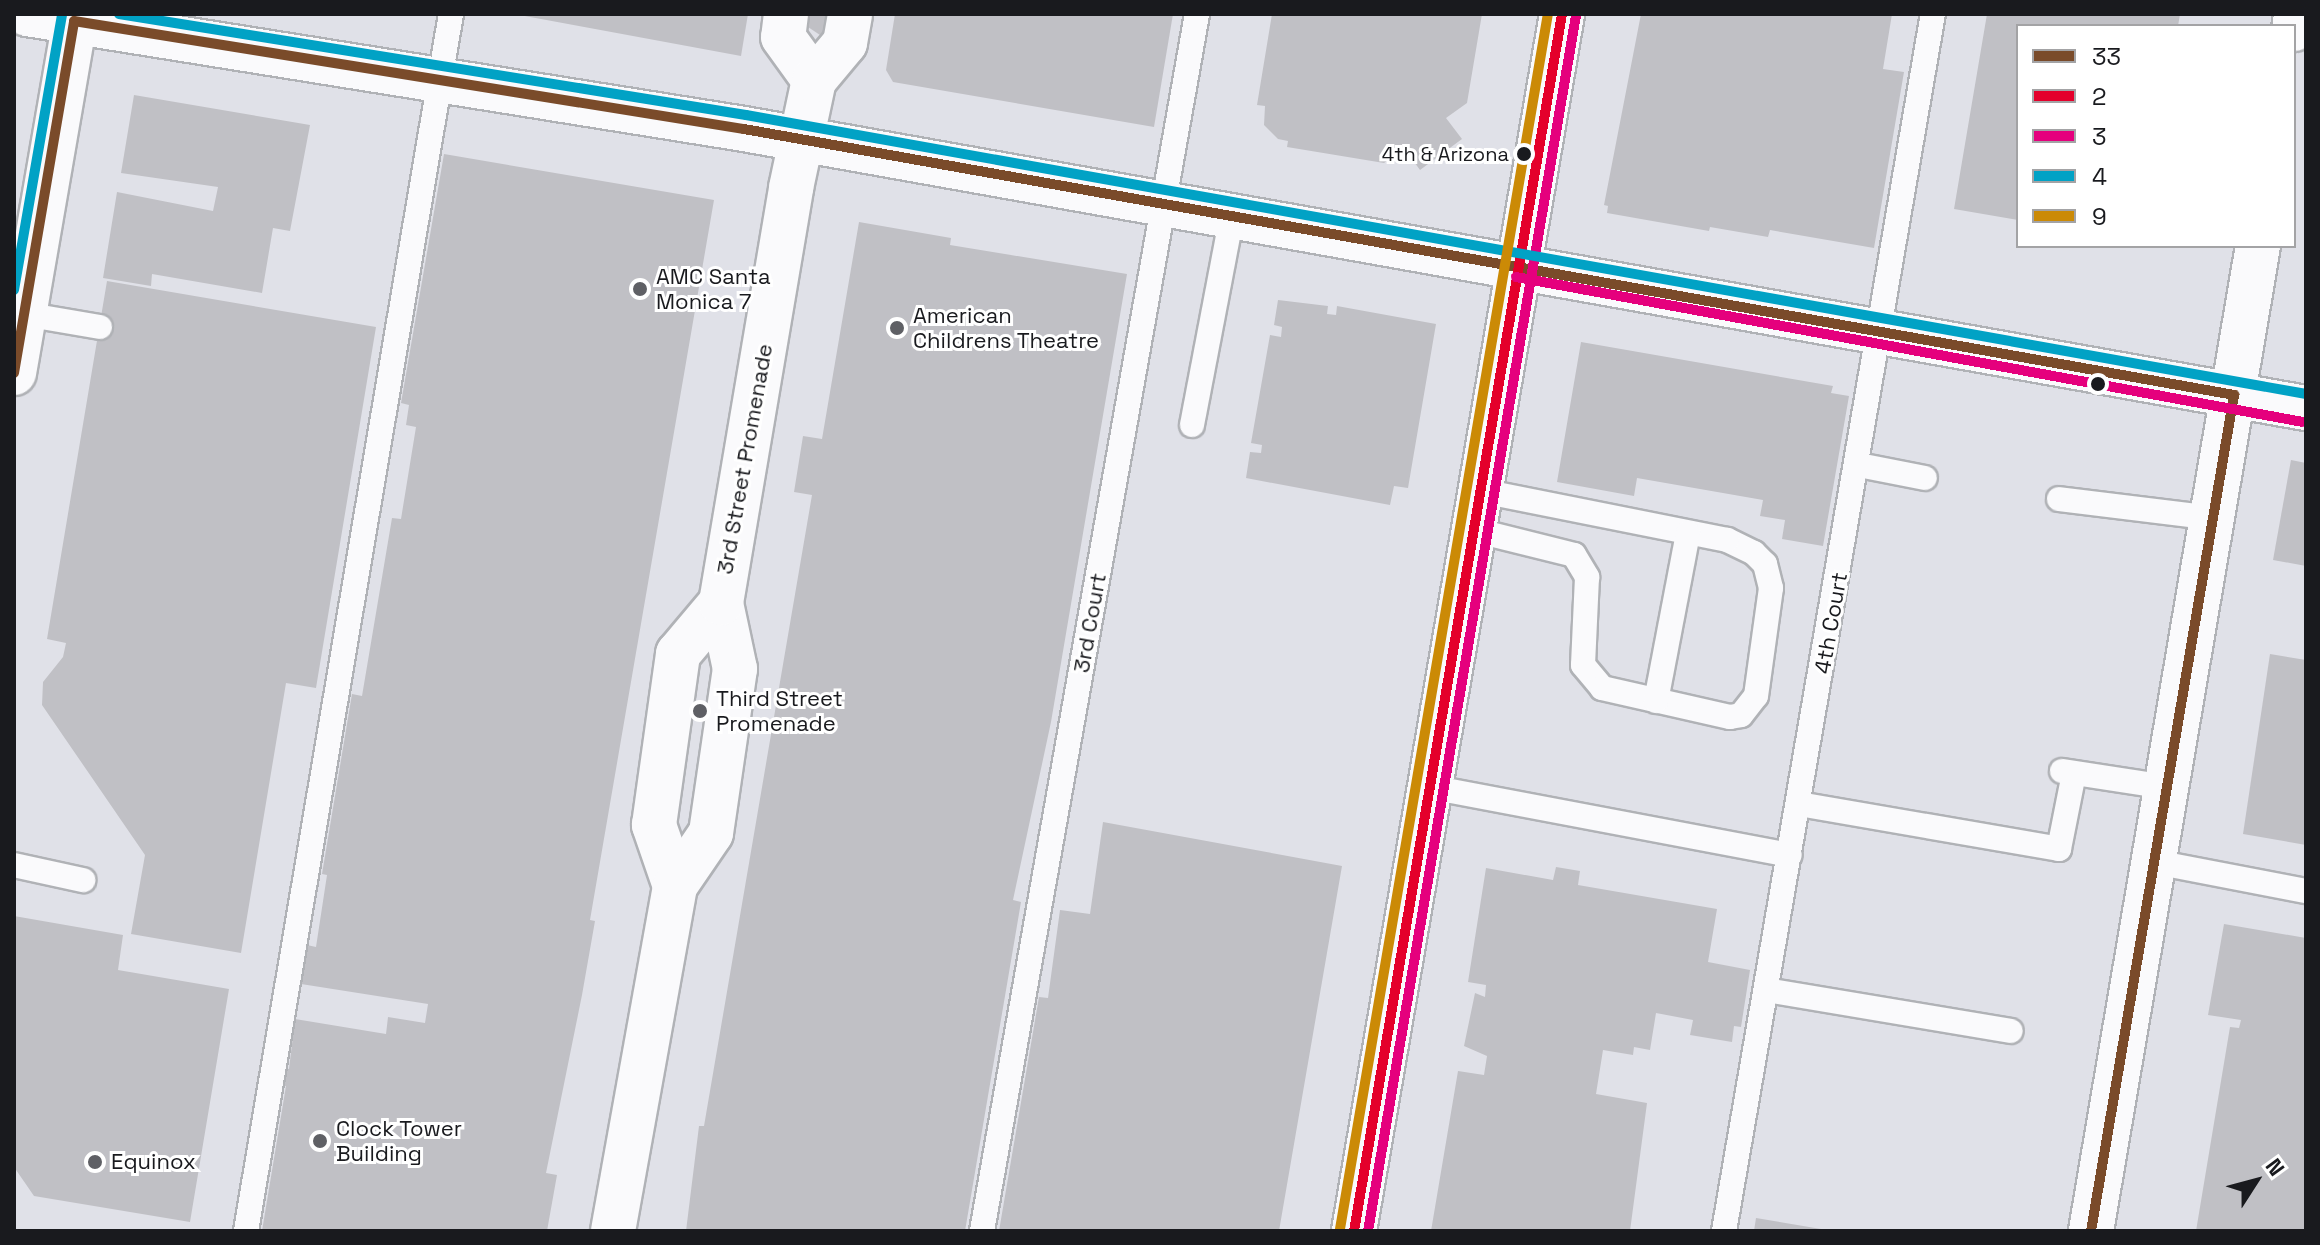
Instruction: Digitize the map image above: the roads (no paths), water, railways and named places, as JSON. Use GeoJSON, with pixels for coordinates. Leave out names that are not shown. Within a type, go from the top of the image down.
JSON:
{"type":"FeatureCollection","features":[{"type":"Feature","properties":{"kind":"street"},"geometry":{"type":"LineString","coordinates":[[27,14],[75,17],[1519,263],[2306,408]]}},
{"type":"Feature","properties":{"kind":"street"},"geometry":{"type":"LineString","coordinates":[[786,14],[783,37],[814,80]]}},
{"type":"Feature","properties":{"kind":"street","name":"3rd Street Promenade"},"geometry":{"type":"LineString","coordinates":[[613,1231],[675,886],[711,833],[735,669],[721,603],[802,140],[814,80],[845,43],[850,14]]}},
{"type":"Feature","properties":{"kind":"street"},"geometry":{"type":"LineString","coordinates":[[1354,1231],[1562,14]]}},
{"type":"Feature","properties":{"kind":"street"},"geometry":{"type":"LineString","coordinates":[[14,373],[75,17]]}},
{"type":"Feature","properties":{"kind":"street"},"geometry":{"type":"LineString","coordinates":[[2091,1231],[2258,248]]}},
{"type":"Feature","properties":{"kind":"street","name":"3rd Street Promenade"},"geometry":{"type":"LineString","coordinates":[[675,886],[654,825],[678,654],[721,603]]}},
{"type":"Feature","properties":{"kind":"lane"},"geometry":{"type":"LineString","coordinates":[[246,1231],[451,14]]}},
{"type":"Feature","properties":{"kind":"lane","name":"3rd Court"},"geometry":{"type":"LineString","coordinates":[[982,1231],[1197,14]]}},
{"type":"Feature","properties":{"kind":"lane","name":"4th Court"},"geometry":{"type":"LineString","coordinates":[[1724,1231],[1859,465],[1933,14]]}},
{"type":"Feature","properties":{"kind":"lane"},"geometry":{"type":"LineString","coordinates":[[1192,425],[1232,215]]}},
{"type":"Feature","properties":{"kind":"lane"},"geometry":{"type":"LineString","coordinates":[[24,314],[100,327]]}},
{"type":"Feature","properties":{"kind":"lane"},"geometry":{"type":"LineString","coordinates":[[1859,465],[1925,478]]}},
{"type":"Feature","properties":{"kind":"lane"},"geometry":{"type":"LineString","coordinates":[[2059,499],[2213,518]]}},
{"type":"Feature","properties":{"kind":"lane"},"geometry":{"type":"LineString","coordinates":[[1477,511],[1688,533],[1745,547],[1765,564],[1771,588],[1756,696],[1741,715],[1730,717],[1602,688],[1583,665],[1587,577],[1574,555],[1477,511]]}},
{"type":"Feature","properties":{"kind":"lane"},"geometry":{"type":"LineString","coordinates":[[1656,701],[1688,533]]}},
{"type":"Feature","properties":{"kind":"lane"},"geometry":{"type":"LineString","coordinates":[[1799,804],[2059,849],[2068,772],[2167,787]]}},
{"type":"Feature","properties":{"kind":"lane"},"geometry":{"type":"LineString","coordinates":[[1430,787],[1790,855]]}},
{"type":"Feature","properties":{"kind":"lane"},"geometry":{"type":"LineString","coordinates":[[2155,862],[2306,891]]}},
{"type":"Feature","properties":{"kind":"lane"},"geometry":{"type":"LineString","coordinates":[[14,865],[83,880]]}},
{"type":"Feature","properties":{"kind":"lane"},"geometry":{"type":"LineString","coordinates":[[1766,990],[2011,1031]]}},
{"type":"Feature","properties":{"kind":"place","name":"4th & Arizona"},"geometry":{"type":"Point","coordinates":[1524,154]}},
{"type":"Feature","properties":{"kind":"place","name":"AMC Santa Monica 7"},"geometry":{"type":"Point","coordinates":[640,289]}},
{"type":"Feature","properties":{"kind":"place","name":"American Childrens Theatre"},"geometry":{"type":"Point","coordinates":[897,328]}},
{"type":"Feature","properties":{"kind":"place","name":"Third Street Promenade"},"geometry":{"type":"Point","coordinates":[700,711]}},
{"type":"Feature","properties":{"kind":"place","name":"Clock Tower Building"},"geometry":{"type":"Point","coordinates":[320,1141]}},
{"type":"Feature","properties":{"kind":"place","name":"Equinox"},"geometry":{"type":"Point","coordinates":[95,1162]}}]}
